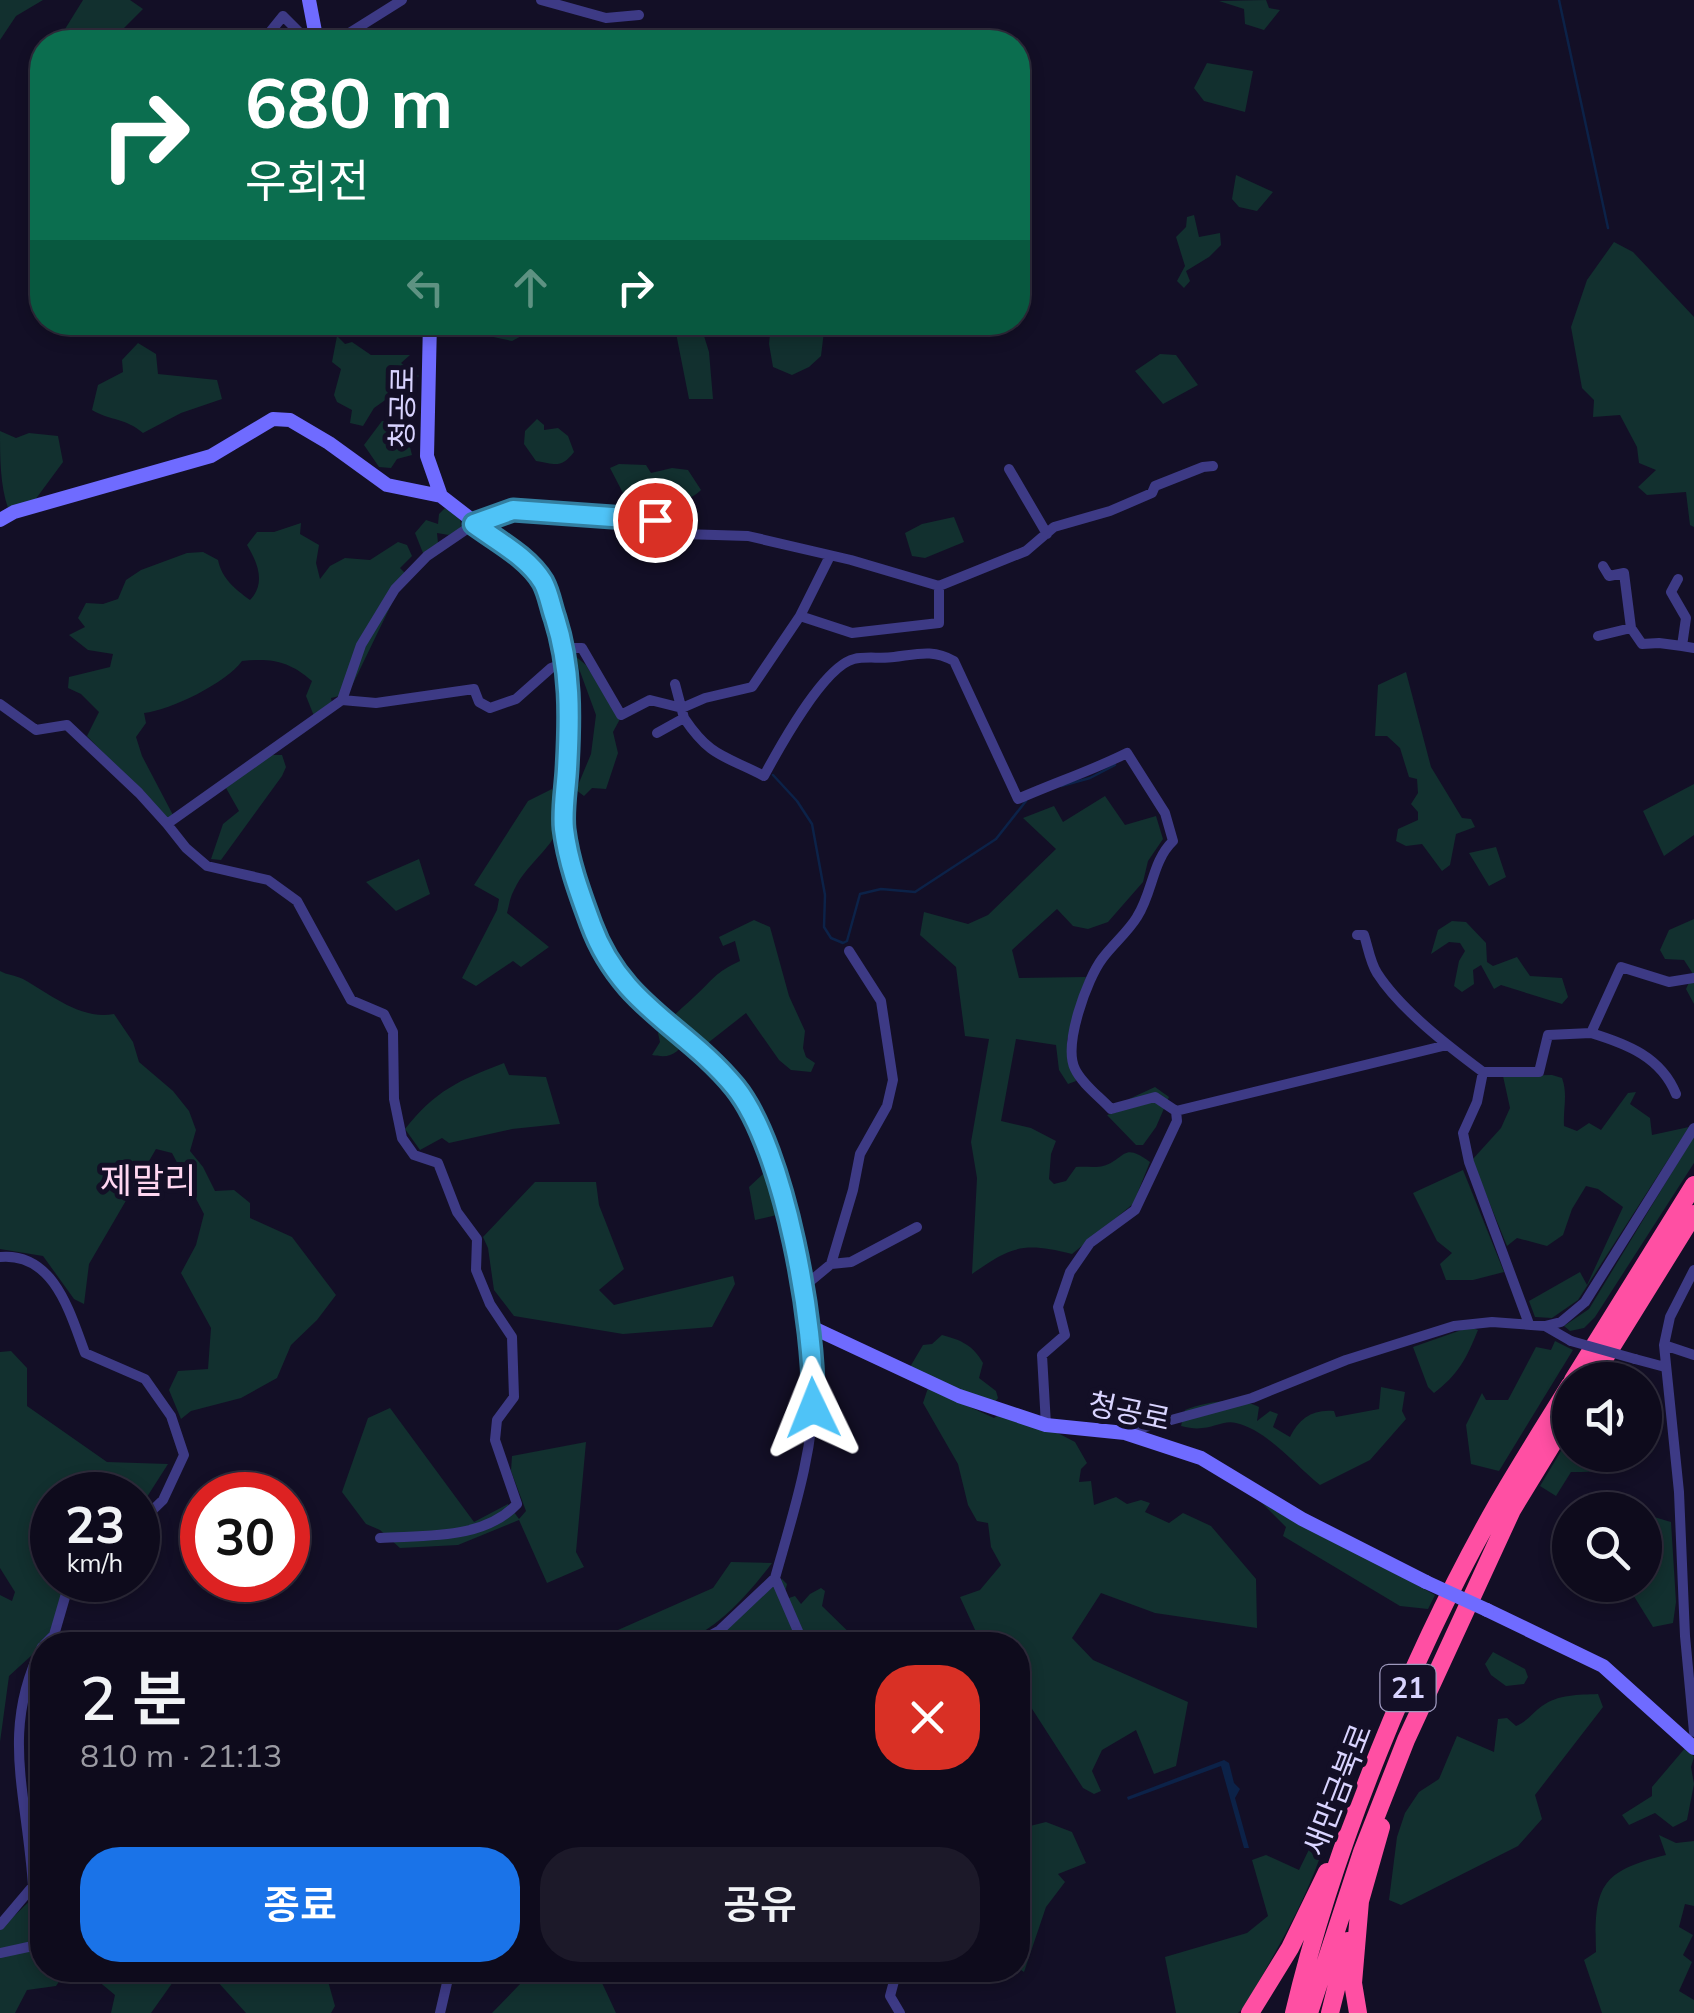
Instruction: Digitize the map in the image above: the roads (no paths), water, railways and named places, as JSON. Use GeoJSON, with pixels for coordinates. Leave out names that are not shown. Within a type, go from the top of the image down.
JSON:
{"type":"FeatureCollection","features":[{"type":"Feature","properties":{"kind":"highway","name":"새만금북로"},"geometry":{"type":"LineString","coordinates":[[1584,1362],[1694,1185]]}},
{"type":"Feature","properties":{"kind":"highway"},"geometry":{"type":"LineString","coordinates":[[1602,1362],[1694,1214]]}},
{"type":"Feature","properties":{"kind":"highway","name":"새만금북로"},"geometry":{"type":"LineString","coordinates":[[1294,2013],[1347,1840],[1425,1648],[1481,1536],[1552,1416]]}},
{"type":"Feature","properties":{"kind":"highway","name":"새만금북로"},"geometry":{"type":"LineString","coordinates":[[1309,2013],[1362,1852],[1406,1740],[1512,1510],[1552,1444]]}},
{"type":"Feature","properties":{"kind":"highway"},"geometry":{"type":"LineString","coordinates":[[1285,2013],[1357,1794],[1372,1772]]}},
{"type":"Feature","properties":{"kind":"highway"},"geometry":{"type":"LineString","coordinates":[[1330,2013],[1380,1835],[1384,1800]]}},
{"type":"Feature","properties":{"kind":"highway"},"geometry":{"type":"LineString","coordinates":[[1250,2013],[1290,1948],[1335,1856]]}},
{"type":"Feature","properties":{"kind":"highway"},"geometry":{"type":"LineString","coordinates":[[1358,2013],[1353,1982],[1360,1901]]}},
{"type":"Feature","properties":{"kind":"street"},"geometry":{"type":"LineString","coordinates":[[308,0],[315,30]]}},
{"type":"Feature","properties":{"kind":"street"},"geometry":{"type":"LineString","coordinates":[[354,30],[402,0]]}},
{"type":"Feature","properties":{"kind":"street"},"geometry":{"type":"LineString","coordinates":[[540,0],[606,18],[638,15]]}},
{"type":"Feature","properties":{"kind":"street"},"geometry":{"type":"LineString","coordinates":[[272,30],[283,16],[297,30]]}},
{"type":"Feature","properties":{"kind":"street","name":"청공로"},"geometry":{"type":"LineString","coordinates":[[430,335],[427,456],[441,496]]}},
{"type":"Feature","properties":{"kind":"street"},"geometry":{"type":"LineString","coordinates":[[0,520],[14,512],[211,456],[273,419],[290,420],[388,485],[441,496],[530,566],[545,585],[565,656],[570,710],[564,827],[592,928],[610,965],[630,991],[737,1089],[764,1142],[785,1199],[807,1324],[813,1408],[794,1510],[775,1578],[716,1632]]}},
{"type":"Feature","properties":{"kind":"street"},"geometry":{"type":"LineString","coordinates":[[167,824],[342,700],[361,645],[394,589],[427,556],[474,524],[513,510],[655,520],[684,534],[748,536],[939,586],[1026,551],[1054,526],[1110,511],[1152,493],[1155,486],[1213,466]]}},
{"type":"Feature","properties":{"kind":"street"},"geometry":{"type":"LineString","coordinates":[[1009,469],[1047,534]]}},
{"type":"Feature","properties":{"kind":"street"},"geometry":{"type":"LineString","coordinates":[[657,734],[706,698],[752,686],[800,616],[830,556]]}},
{"type":"Feature","properties":{"kind":"street"},"geometry":{"type":"LineString","coordinates":[[1603,566],[1609,576],[1624,573],[1631,628],[1642,644],[1659,642],[1688,647],[1686,618],[1671,592],[1678,579]]}},
{"type":"Feature","properties":{"kind":"street"},"geometry":{"type":"LineString","coordinates":[[800,616],[852,632],[939,623],[939,586]]}},
{"type":"Feature","properties":{"kind":"street"},"geometry":{"type":"LineString","coordinates":[[1598,636],[1631,628]]}},
{"type":"Feature","properties":{"kind":"street"},"geometry":{"type":"LineString","coordinates":[[342,700],[376,703],[474,689],[479,702],[490,708],[516,699],[565,656],[582,648],[621,715],[650,700],[683,713]]}},
{"type":"Feature","properties":{"kind":"street"},"geometry":{"type":"LineString","coordinates":[[675,684],[683,713],[699,741],[714,755],[764,776],[788,732],[838,666],[854,659],[936,651],[954,661],[1018,800],[1127,753],[1166,814],[1172,841],[1158,855],[1154,882],[1137,918],[1100,962],[1079,1008],[1071,1057],[1075,1071],[1112,1109],[1155,1097],[1176,1111],[1447,1045]]}},
{"type":"Feature","properties":{"kind":"street"},"geometry":{"type":"LineString","coordinates":[[0,704],[36,730],[67,725],[140,793],[186,848],[207,866],[268,880],[297,901],[351,1000],[384,1014],[393,1032],[394,1099],[402,1138],[414,1155],[438,1163],[457,1212],[477,1239],[476,1270],[490,1304],[512,1337],[514,1397],[496,1420],[495,1440],[517,1504],[505,1517],[460,1533],[380,1538]]}},
{"type":"Feature","properties":{"kind":"street"},"geometry":{"type":"LineString","coordinates":[[1357,935],[1364,934],[1375,970],[1447,1045],[1483,1072],[1538,1072],[1548,1035],[1591,1033],[1620,1042],[1661,1066],[1676,1094]]}},
{"type":"Feature","properties":{"kind":"street"},"geometry":{"type":"LineString","coordinates":[[832,1264],[860,1154],[887,1106],[894,1080],[882,1001],[849,951]]}},
{"type":"Feature","properties":{"kind":"street"},"geometry":{"type":"LineString","coordinates":[[1591,1033],[1621,967],[1669,982],[1694,978]]}},
{"type":"Feature","properties":{"kind":"street"},"geometry":{"type":"LineString","coordinates":[[1483,1072],[1477,1102],[1463,1133],[1469,1162],[1529,1324]]}},
{"type":"Feature","properties":{"kind":"street"},"geometry":{"type":"LineString","coordinates":[[1046,1425],[1042,1354],[1065,1335],[1058,1306],[1070,1272],[1090,1244],[1135,1210],[1177,1121],[1176,1111]]}},
{"type":"Feature","properties":{"kind":"street"},"geometry":{"type":"LineString","coordinates":[[1125,1433],[1252,1398],[1346,1360],[1454,1326],[1492,1322],[1546,1326],[1561,1322],[1584,1302],[1694,1128]]}},
{"type":"Feature","properties":{"kind":"street"},"geometry":{"type":"LineString","coordinates":[[801,1290],[832,1264],[851,1262],[917,1228]]}},
{"type":"Feature","properties":{"kind":"street"},"geometry":{"type":"LineString","coordinates":[[0,1256],[41,1268],[62,1292],[86,1352],[145,1379],[171,1416],[184,1455],[160,1503]]}},
{"type":"Feature","properties":{"kind":"street"},"geometry":{"type":"LineString","coordinates":[[1694,1270],[1670,1317],[1664,1346],[1679,1492],[1694,1732]]}},
{"type":"Feature","properties":{"kind":"street","name":"청공로"},"geometry":{"type":"LineString","coordinates":[[807,1324],[959,1396],[1046,1425],[1125,1433],[1201,1458],[1302,1518],[1603,1666],[1694,1748]]}},
{"type":"Feature","properties":{"kind":"street"},"geometry":{"type":"LineString","coordinates":[[1546,1326],[1570,1342],[1665,1367]]}},
{"type":"Feature","properties":{"kind":"street"},"geometry":{"type":"LineString","coordinates":[[1664,1346],[1694,1355]]}},
{"type":"Feature","properties":{"kind":"street"},"geometry":{"type":"LineString","coordinates":[[775,1578],[798,1632]]}},
{"type":"Feature","properties":{"kind":"street"},"geometry":{"type":"LineString","coordinates":[[55,1632],[64,1602]]}},
{"type":"Feature","properties":{"kind":"street"},"geometry":{"type":"LineString","coordinates":[[10,1692],[30,1664]]}},
{"type":"Feature","properties":{"kind":"street"},"geometry":{"type":"LineString","coordinates":[[8,1778],[30,1854]]}},
{"type":"Feature","properties":{"kind":"street"},"geometry":{"type":"LineString","coordinates":[[0,1924],[30,1888]]}},
{"type":"Feature","properties":{"kind":"street"},"geometry":{"type":"LineString","coordinates":[[0,1953],[30,1947]]}},
{"type":"Feature","properties":{"kind":"street"},"geometry":{"type":"LineString","coordinates":[[440,2013],[447,1982]]}},
{"type":"Feature","properties":{"kind":"street"},"geometry":{"type":"LineString","coordinates":[[893,1982],[890,1996],[900,2013]]}},
{"type":"Feature","properties":{"kind":"water"},"geometry":{"type":"Polygon","coordinates":[[[1224,1760],[1240,1789],[1235,1798],[1249,1848],[1244,1848],[1221,1766],[1128,1800],[1127,1797],[1224,1760]]]}},
{"type":"Feature","properties":{"kind":"waterway"},"geometry":{"type":"LineString","coordinates":[[1559,0],[1608,228]]}},
{"type":"Feature","properties":{"kind":"waterway"},"geometry":{"type":"LineString","coordinates":[[1061,786],[1090,778],[1115,765]]}},
{"type":"Feature","properties":{"kind":"waterway"},"geometry":{"type":"LineString","coordinates":[[773,775],[812,824],[825,895],[824,927],[831,938],[843,943],[847,941],[860,894],[881,889],[915,892],[996,839],[1026,801]]}},
{"type":"Feature","properties":{"kind":"district","name":"제말리"},"geometry":{"type":"Point","coordinates":[148,1181]}}]}
